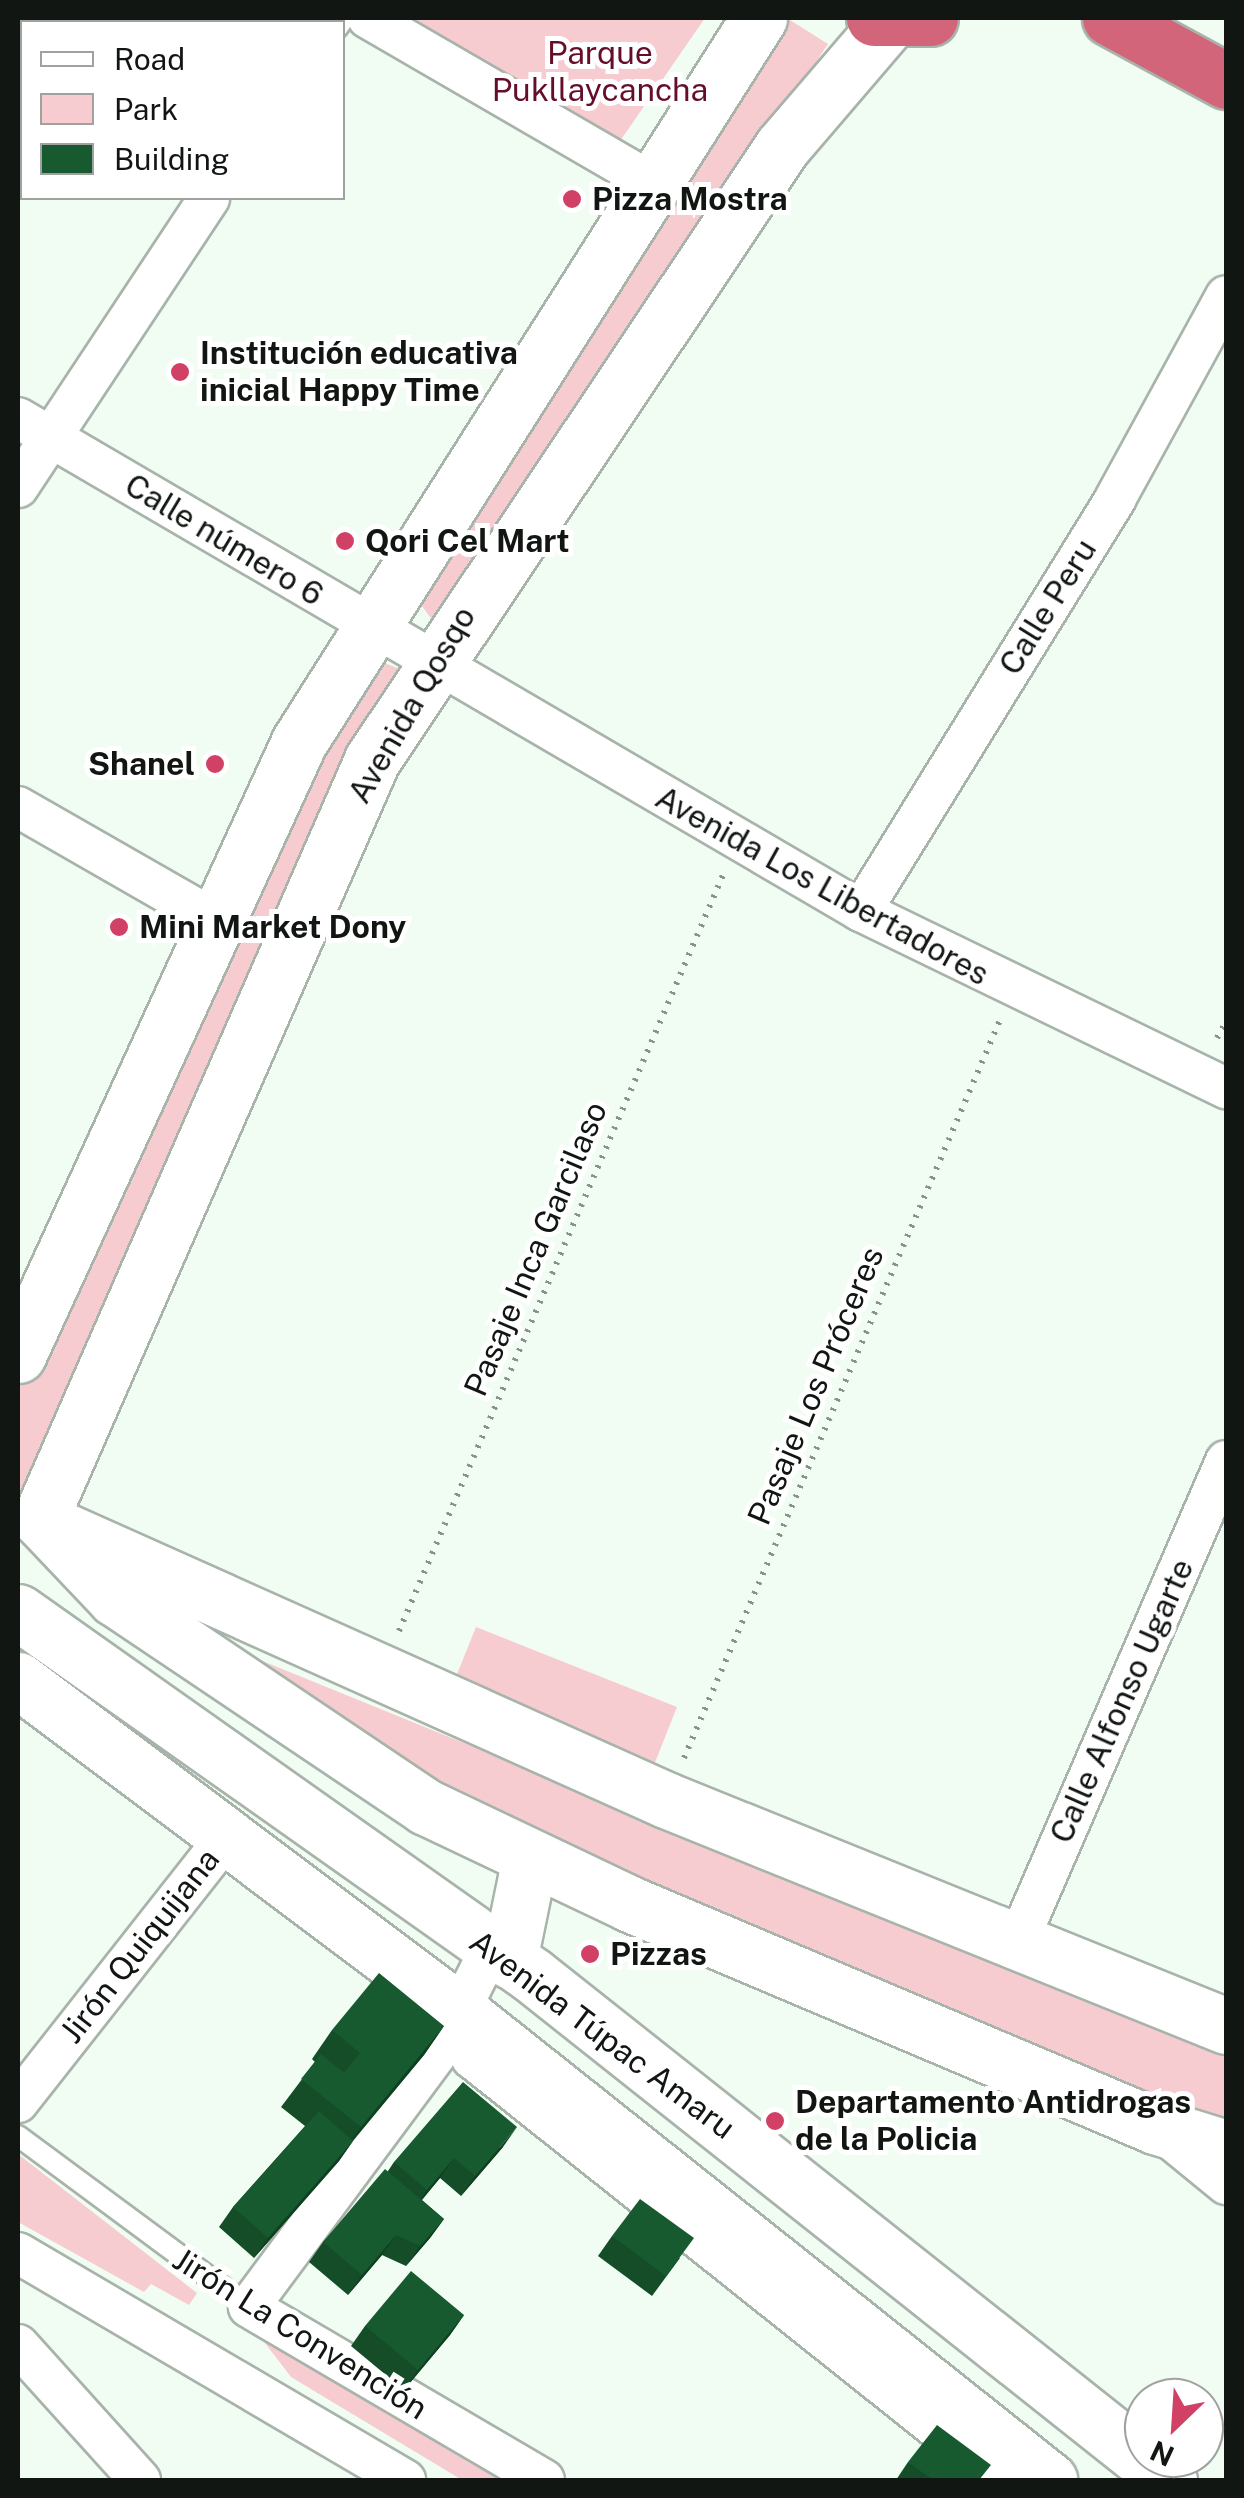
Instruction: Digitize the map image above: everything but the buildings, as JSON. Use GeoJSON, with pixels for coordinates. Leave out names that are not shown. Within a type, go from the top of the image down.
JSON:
{"type":"FeatureCollection","features":[{"type":"Feature","properties":{"kind":"highway"},"geometry":{"type":"LineString","coordinates":[[1110,18],[1226,81]]}},
{"type":"Feature","properties":{"kind":"street"},"geometry":{"type":"LineString","coordinates":[[368,18],[654,184]]}},
{"type":"Feature","properties":{"kind":"street"},"geometry":{"type":"LineString","coordinates":[[18,1355],[212,918],[369,626],[759,18]]}},
{"type":"Feature","properties":{"kind":"street","name":"Avenida Qosqo"},"geometry":{"type":"LineString","coordinates":[[29,1511],[372,760],[430,662],[782,146],[898,19]]}},
{"type":"Feature","properties":{"kind":"street"},"geometry":{"type":"LineString","coordinates":[[18,487],[32,427],[207,200]]}},
{"type":"Feature","properties":{"kind":"street","name":"Calle Peru"},"geometry":{"type":"LineString","coordinates":[[861,911],[1114,499],[1226,296]]}},
{"type":"Feature","properties":{"kind":"street","name":"Calle número 6"},"geometry":{"type":"LineString","coordinates":[[32,427],[430,662]]}},
{"type":"Feature","properties":{"kind":"street","name":"Avenida Los Libertadores"},"geometry":{"type":"LineString","coordinates":[[430,662],[861,911],[1012,990],[1226,1088]]}},
{"type":"Feature","properties":{"kind":"street"},"geometry":{"type":"LineString","coordinates":[[18,807],[212,918]]}},
{"type":"Feature","properties":{"kind":"street","name":"Calle Alfonso Ugarte"},"geometry":{"type":"LineString","coordinates":[[1018,1940],[1226,1461]]}},
{"type":"Feature","properties":{"kind":"street"},"geometry":{"type":"LineString","coordinates":[[29,1511],[379,1676],[666,1800],[1226,2026]]}},
{"type":"Feature","properties":{"kind":"street"},"geometry":{"type":"LineString","coordinates":[[29,1511],[115,1598],[426,1807],[530,1858],[1155,2126],[1226,2148]]}},
{"type":"Feature","properties":{"kind":"street","name":"Avenida Túpac Amaru"},"geometry":{"type":"LineString","coordinates":[[18,1612],[500,1954],[1169,2480]]}},
{"type":"Feature","properties":{"kind":"street","name":"Avenida Túpac Amaru"},"geometry":{"type":"LineString","coordinates":[[18,1680],[459,2011],[1049,2480]]}},
{"type":"Feature","properties":{"kind":"street","name":"Jirón Quiquijana"},"geometry":{"type":"LineString","coordinates":[[18,2102],[226,1838]]}},
{"type":"Feature","properties":{"kind":"street"},"geometry":{"type":"LineString","coordinates":[[249,2307],[442,2048],[459,2011],[500,1954],[530,1858]]}},
{"type":"Feature","properties":{"kind":"street"},"geometry":{"type":"LineString","coordinates":[[459,2011],[472,2058],[1002,2480]]}},
{"type":"Feature","properties":{"kind":"street"},"geometry":{"type":"LineString","coordinates":[[1155,2126],[1226,2184]]}},
{"type":"Feature","properties":{"kind":"street"},"geometry":{"type":"LineString","coordinates":[[18,2253],[404,2480]]}},
{"type":"Feature","properties":{"kind":"street","name":"Jirón La Convención"},"geometry":{"type":"LineString","coordinates":[[249,2307],[544,2480]]}},
{"type":"Feature","properties":{"kind":"street"},"geometry":{"type":"LineString","coordinates":[[18,2345],[140,2480]]}},
{"type":"Feature","properties":{"kind":"lane","name":"Jirón La Convención"},"geometry":{"type":"LineString","coordinates":[[18,2136],[249,2307]]}},
{"type":"Feature","properties":{"kind":"path","name":"Pasaje Inca Garcilaso"},"geometry":{"type":"LineString","coordinates":[[379,1676],[737,842]]}},
{"type":"Feature","properties":{"kind":"path","name":"Pasaje Los Próceres"},"geometry":{"type":"LineString","coordinates":[[666,1800],[1012,990]]}},
{"type":"Feature","properties":{"kind":"green space","name":"Parque Pukllaycancha"},"geometry":{"type":"Polygon","coordinates":[[[397,18],[705,18],[618,144],[397,18]]]}},
{"type":"Feature","properties":{"kind":"green space"},"geometry":{"type":"Polygon","coordinates":[[[790,20],[828,44],[440,631],[412,592],[790,20]]]}},
{"type":"Feature","properties":{"kind":"green space"},"geometry":{"type":"Polygon","coordinates":[[[365,655],[402,670],[25,1499],[18,1489],[18,1389],[271,830],[365,655]]]}},
{"type":"Feature","properties":{"kind":"green space"},"geometry":{"type":"Polygon","coordinates":[[[476,1627],[677,1707],[654,1765],[453,1684],[476,1627]]]}},
{"type":"Feature","properties":{"kind":"green space"},"geometry":{"type":"Polygon","coordinates":[[[196,1634],[1226,2053],[1226,2124],[1144,2100],[437,1797],[196,1634]]]}},
{"type":"Feature","properties":{"kind":"green space"},"geometry":{"type":"Polygon","coordinates":[[[18,2154],[197,2293],[189,2305],[151,2284],[144,2292],[18,2222],[18,2154]]]}},
{"type":"Feature","properties":{"kind":"green space"},"geometry":{"type":"Polygon","coordinates":[[[258,2334],[518,2480],[462,2480],[291,2377],[258,2334]]]}},
{"type":"Feature","properties":{"kind":"place","name":"Pizza Mostra"},"geometry":{"type":"Point","coordinates":[572,199]}},
{"type":"Feature","properties":{"kind":"place","name":"Institución educativa inicial Happy Time"},"geometry":{"type":"Point","coordinates":[180,372]}},
{"type":"Feature","properties":{"kind":"place","name":"Qori Cel Mart"},"geometry":{"type":"Point","coordinates":[345,541]}},
{"type":"Feature","properties":{"kind":"place","name":"Shanel"},"geometry":{"type":"Point","coordinates":[215,764]}},
{"type":"Feature","properties":{"kind":"place","name":"Mini Market Dony"},"geometry":{"type":"Point","coordinates":[119,927]}},
{"type":"Feature","properties":{"kind":"place","name":"Pizzas"},"geometry":{"type":"Point","coordinates":[590,1954]}},
{"type":"Feature","properties":{"kind":"place","name":"Departamento Antidrogas de la Policia"},"geometry":{"type":"Point","coordinates":[775,2121]}}]}
